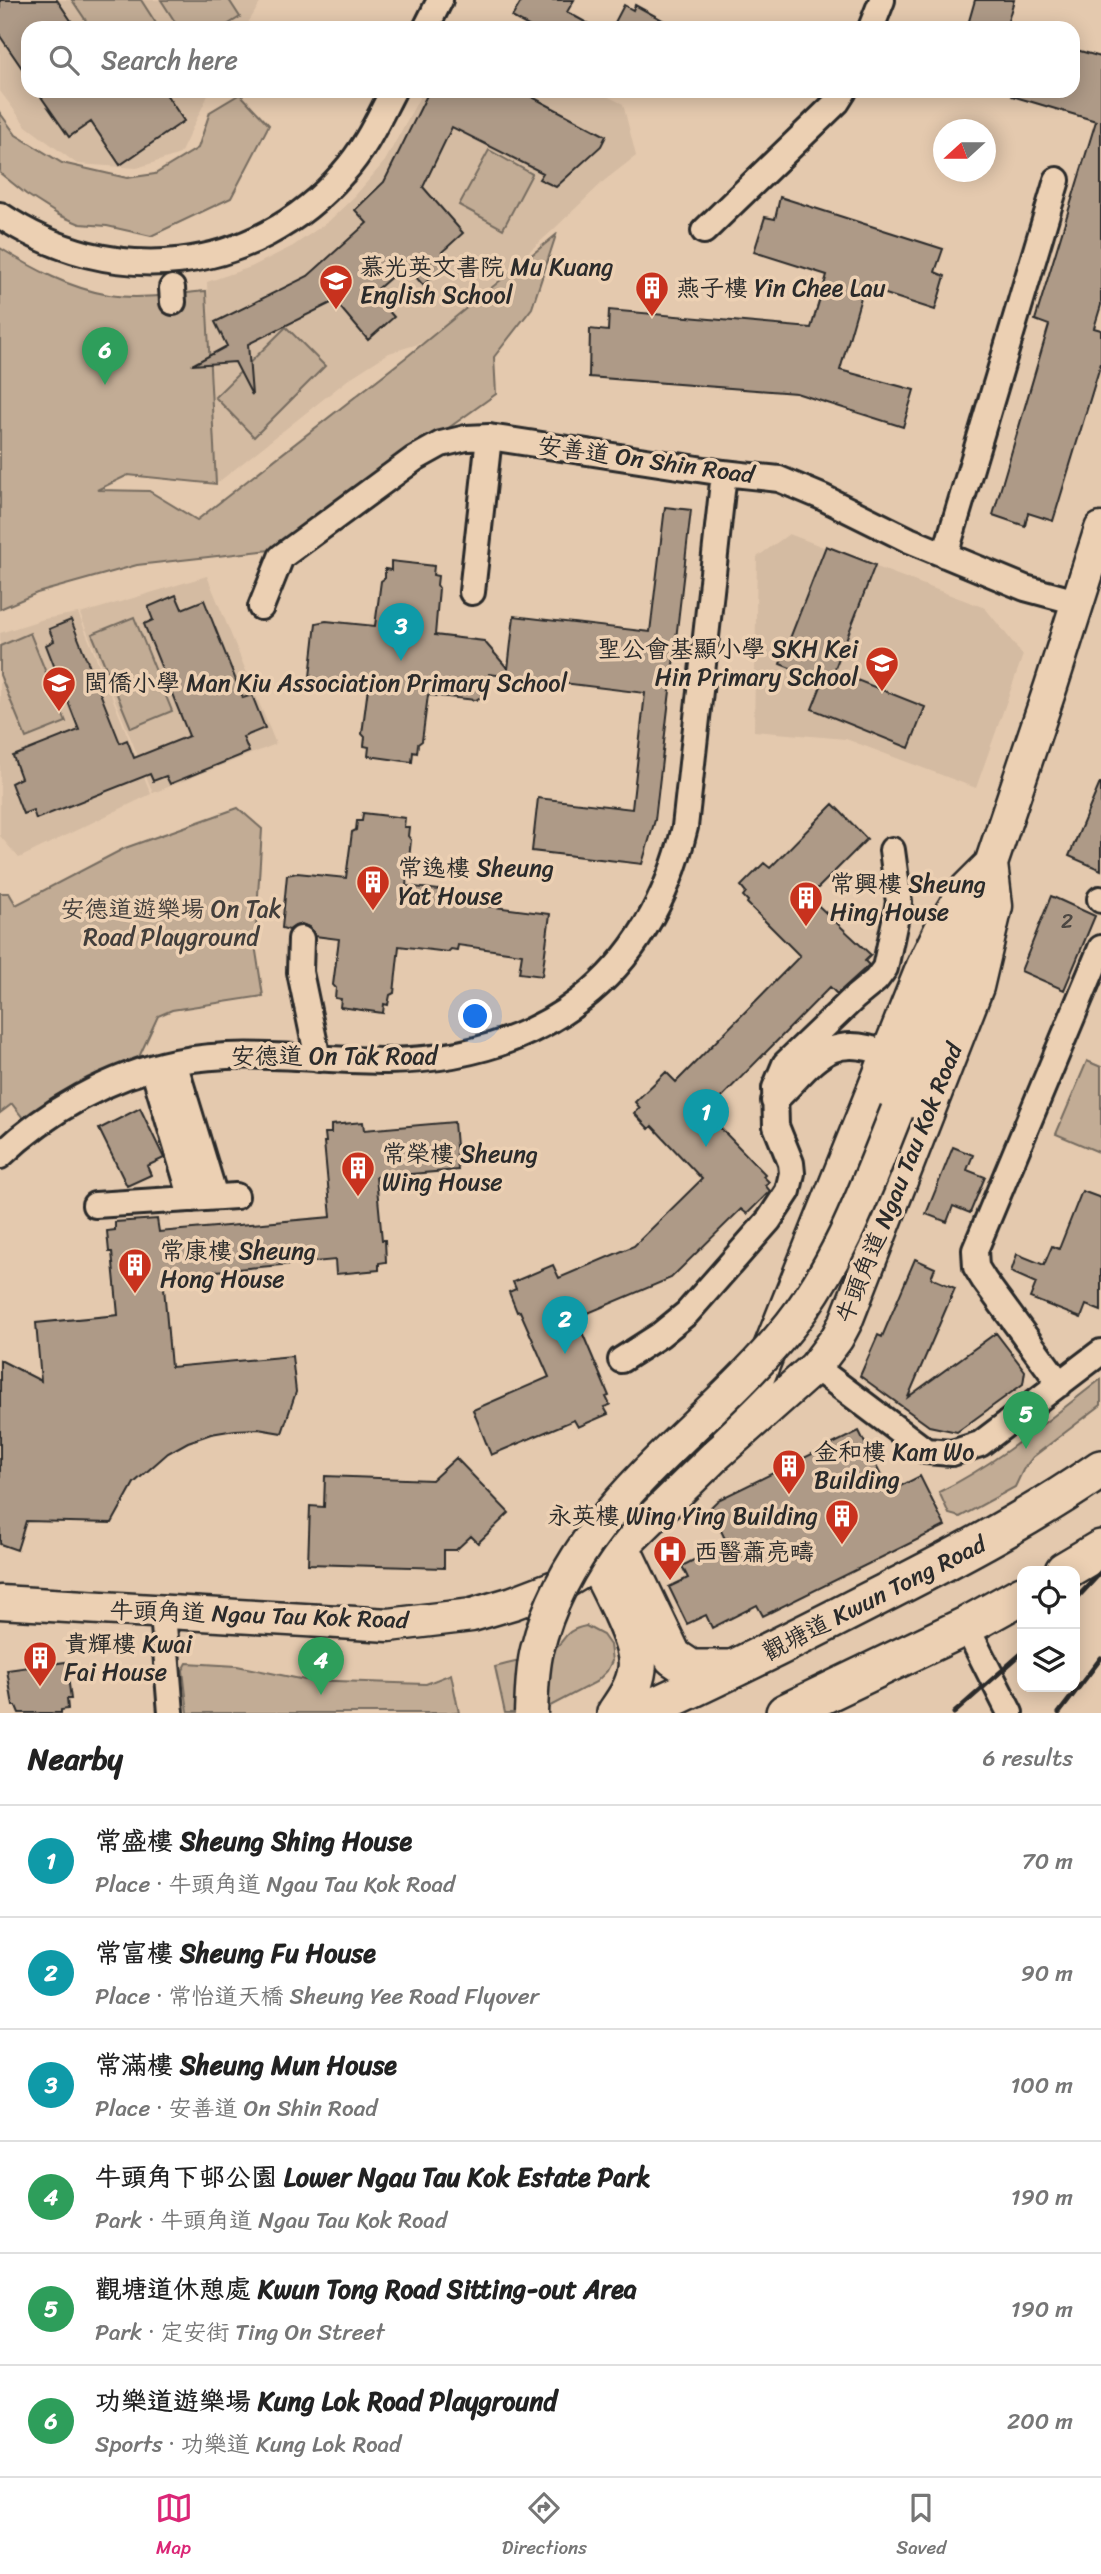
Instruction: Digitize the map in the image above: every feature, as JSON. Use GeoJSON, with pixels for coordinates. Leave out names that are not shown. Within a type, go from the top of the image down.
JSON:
{"type":"FeatureCollection","features":[{"type":"Feature","properties":{"kind":"highway","name":"觀塘道 Kwun Tong Road"},"geometry":{"type":"LineString","coordinates":[[640,1713],[736,1669],[992,1538],[1101,1469]]}},
{"type":"Feature","properties":{"kind":"highway"},"geometry":{"type":"LineString","coordinates":[[1072,1566],[1101,1549]]}},
{"type":"Feature","properties":{"kind":"highway"},"geometry":{"type":"LineString","coordinates":[[609,1556],[673,1657],[691,1669],[736,1669]]}},
{"type":"Feature","properties":{"kind":"highway"},"geometry":{"type":"LineString","coordinates":[[609,1556],[634,1641],[638,1668],[634,1681],[616,1713]]}},
{"type":"Feature","properties":{"kind":"highway"},"geometry":{"type":"LineString","coordinates":[[785,1713],[966,1626],[1017,1598]]}},
{"type":"Feature","properties":{"kind":"main road","name":"牛頭角道 Ngau Tau Kok Road"},"geometry":{"type":"LineString","coordinates":[[531,1713],[537,1652],[545,1621],[578,1557],[640,1477],[764,1356],[808,1302],[846,1235],[992,864],[1101,529]]}},
{"type":"Feature","properties":{"kind":"main road","name":"牛頭角道 Ngau Tau Kok Road"},"geometry":{"type":"LineString","coordinates":[[716,1455],[741,1414],[757,1380],[923,966],[942,927],[965,890],[992,864]]}},
{"type":"Feature","properties":{"kind":"main road","name":"牛頭角道 Ngau Tau Kok Road"},"geometry":{"type":"LineString","coordinates":[[0,1602],[389,1625],[472,1615],[513,1603],[559,1585],[609,1556],[815,1367],[837,1338],[977,987],[996,906],[992,864]]}},
{"type":"Feature","properties":{"kind":"street"},"geometry":{"type":"LineString","coordinates":[[430,21],[440,0]]}},
{"type":"Feature","properties":{"kind":"street"},"geometry":{"type":"LineString","coordinates":[[874,21],[882,0]]}},
{"type":"Feature","properties":{"kind":"street"},"geometry":{"type":"LineString","coordinates":[[0,215],[42,240],[87,256],[110,260],[158,263],[227,251],[291,220],[328,190],[359,154],[389,98]]}},
{"type":"Feature","properties":{"kind":"street"},"geometry":{"type":"LineString","coordinates":[[704,231],[840,98]]}},
{"type":"Feature","properties":{"kind":"street"},"geometry":{"type":"LineString","coordinates":[[945,555],[1057,180]]}},
{"type":"Feature","properties":{"kind":"street"},"geometry":{"type":"LineString","coordinates":[[472,592],[489,437]]}},
{"type":"Feature","properties":{"kind":"street","name":"安善道 On Shin Road"},"geometry":{"type":"LineString","coordinates":[[261,607],[281,557],[414,459],[441,444],[466,438],[489,437],[779,479],[822,496],[945,555],[1025,588],[1077,602]]}},
{"type":"Feature","properties":{"kind":"street","name":"安德道 On Tak Road"},"geometry":{"type":"LineString","coordinates":[[0,1156],[33,1128],[75,1100],[121,1079],[163,1065],[225,1056],[422,1059],[477,1051],[519,1037],[566,1011],[587,995],[618,965],[642,934],[678,857],[685,827],[724,473]]}},
{"type":"Feature","properties":{"kind":"street"},"geometry":{"type":"LineString","coordinates":[[621,1360],[660,1335],[715,1284],[789,1191],[793,1173],[776,1126],[775,1088],[785,1064],[876,980],[885,968],[899,902],[892,850]]}},
{"type":"Feature","properties":{"kind":"street"},"geometry":{"type":"LineString","coordinates":[[301,939],[300,972],[318,1059]]}},
{"type":"Feature","properties":{"kind":"street"},"geometry":{"type":"LineString","coordinates":[[1059,1384],[984,1280],[976,1267],[975,1250],[1101,948]]}},
{"type":"Feature","properties":{"kind":"street"},"geometry":{"type":"LineString","coordinates":[[774,1101],[822,1054],[832,1049],[857,1045],[887,1054]]}},
{"type":"Feature","properties":{"kind":"street"},"geometry":{"type":"LineString","coordinates":[[95,1205],[214,1197],[163,1065]]}},
{"type":"Feature","properties":{"kind":"street"},"geometry":{"type":"LineString","coordinates":[[815,1367],[926,1451],[952,1453],[980,1444],[1101,1352]]}},
{"type":"Feature","properties":{"kind":"street"},"geometry":{"type":"LineString","coordinates":[[163,1613],[171,1713]]}},
{"type":"Feature","properties":{"kind":"street"},"geometry":{"type":"LineString","coordinates":[[966,1626],[1010,1713]]}},
{"type":"Feature","properties":{"kind":"shaded area"},"geometry":{"type":"Polygon","coordinates":[[[0,0],[262,0],[249,21],[21,21],[21,98],[207,98],[180,154],[137,168],[77,164],[26,126],[0,91],[0,0]]]}},
{"type":"Feature","properties":{"kind":"shaded area","name":"慕光英文書院 Mu Kuang English School"},"geometry":{"type":"Polygon","coordinates":[[[419,98],[611,98],[623,104],[636,156],[605,180],[431,340],[389,353],[350,378],[216,484],[207,282],[251,267],[293,246],[329,221],[385,161],[419,98]]]}},
{"type":"Feature","properties":{"kind":"shaded area","name":"聖公會基顯小學 SKH Kei Hin Primary School"},"geometry":{"type":"Polygon","coordinates":[[[789,534],[985,608],[1023,655],[976,788],[846,739],[754,731],[757,557],[789,534]]]}},
{"type":"Feature","properties":{"kind":"shaded area"},"geometry":{"type":"Polygon","coordinates":[[[207,576],[276,744],[153,793],[80,614],[207,576]]]}},
{"type":"Feature","properties":{"kind":"shaded area","name":"閩僑小學 Man Kiu Association Primary School"},"geometry":{"type":"Polygon","coordinates":[[[78,613],[151,794],[19,858],[0,836],[0,633],[44,619],[78,613]]]}},
{"type":"Feature","properties":{"kind":"green space"},"geometry":{"type":"Polygon","coordinates":[[[72,0],[141,0],[154,21],[86,21],[72,0]]]}},
{"type":"Feature","properties":{"kind":"green space"},"geometry":{"type":"Polygon","coordinates":[[[161,0],[229,0],[240,17],[233,21],[174,21],[161,0]]]}},
{"type":"Feature","properties":{"kind":"green space"},"geometry":{"type":"Polygon","coordinates":[[[233,98],[244,98],[269,125],[231,198],[151,236],[107,226],[80,224],[59,215],[26,194],[0,173],[0,113],[16,135],[62,163],[127,178],[155,174],[198,148],[210,112],[233,98]]]}},
{"type":"Feature","properties":{"kind":"green space"},"geometry":{"type":"Polygon","coordinates":[[[489,150],[532,174],[503,229],[459,205],[489,150]]]}},
{"type":"Feature","properties":{"kind":"green space"},"geometry":{"type":"Polygon","coordinates":[[[556,235],[532,308],[494,357],[496,394],[279,549],[137,565],[37,593],[0,609],[0,248],[52,277],[94,292],[145,297],[206,291],[216,484],[128,475],[97,490],[149,491],[197,520],[409,355],[556,235]]]}},
{"type":"Feature","properties":{"kind":"green space"},"geometry":{"type":"Polygon","coordinates":[[[286,327],[325,366],[254,437],[215,397],[286,327]]]}},
{"type":"Feature","properties":{"kind":"green space"},"geometry":{"type":"Polygon","coordinates":[[[134,617],[172,711],[131,728],[92,634],[134,617]]]}},
{"type":"Feature","properties":{"kind":"green space"},"geometry":{"type":"Polygon","coordinates":[[[30,633],[66,722],[26,738],[0,675],[0,646],[30,633]]]}},
{"type":"Feature","properties":{"kind":"green space","name":"安德道遊樂場 On Tak Road Playground"},"geometry":{"type":"Polygon","coordinates":[[[238,808],[262,829],[255,945],[263,996],[172,1010],[158,1016],[139,1057],[33,1131],[12,1104],[0,1113],[0,893],[9,893],[16,905],[125,848],[238,808]]]}},
{"type":"Feature","properties":{"kind":"green space"},"geometry":{"type":"Polygon","coordinates":[[[1087,1061],[1101,1067],[1101,1153],[1056,1134],[1087,1061]]]}},
{"type":"Feature","properties":{"kind":"green space"},"geometry":{"type":"Polygon","coordinates":[[[1101,1379],[1101,1405],[1033,1457],[1015,1487],[960,1517],[949,1514],[939,1492],[982,1468],[1101,1379]]]}},
{"type":"Feature","properties":{"kind":"green space"},"geometry":{"type":"Polygon","coordinates":[[[586,1626],[603,1635],[610,1645],[612,1661],[607,1671],[596,1682],[537,1713],[505,1713],[495,1667],[550,1651],[572,1631],[586,1626]]]}},
{"type":"Feature","properties":{"kind":"green space"},"geometry":{"type":"Polygon","coordinates":[[[187,1663],[237,1666],[305,1680],[426,1684],[451,1674],[459,1713],[188,1713],[183,1670],[187,1663]]]}},
{"type":"Feature","properties":{"kind":"building"},"geometry":{"type":"Polygon","coordinates":[[[0,0],[57,0],[71,21],[21,21],[21,67],[0,36],[0,0]]]}},
{"type":"Feature","properties":{"kind":"building"},"geometry":{"type":"Polygon","coordinates":[[[522,0],[574,0],[567,12],[583,21],[519,21],[512,17],[522,0]]]}},
{"type":"Feature","properties":{"kind":"building"},"geometry":{"type":"Polygon","coordinates":[[[975,0],[1014,0],[1008,21],[969,21],[975,0]]]}},
{"type":"Feature","properties":{"kind":"building"},"geometry":{"type":"Polygon","coordinates":[[[624,5],[633,10],[635,5],[664,21],[616,21],[624,5]]]}},
{"type":"Feature","properties":{"kind":"building"},"geometry":{"type":"Polygon","coordinates":[[[1080,51],[1101,57],[1101,305],[1094,328],[1101,330],[1101,363],[1053,521],[1028,513],[1025,526],[993,515],[1049,325],[1035,320],[1096,121],[1019,98],[1080,98],[1080,51]]]}},
{"type":"Feature","properties":{"kind":"building"},"geometry":{"type":"Polygon","coordinates":[[[42,98],[169,98],[184,121],[120,165],[91,122],[69,137],[42,98]]]}},
{"type":"Feature","properties":{"kind":"building"},"geometry":{"type":"Polygon","coordinates":[[[426,98],[534,98],[606,136],[601,146],[556,187],[539,179],[543,173],[452,127],[423,187],[463,233],[442,252],[450,261],[423,285],[405,265],[373,293],[394,317],[368,340],[335,301],[248,344],[252,395],[235,362],[192,365],[227,346],[215,322],[308,276],[367,223],[355,210],[384,182],[426,98]]]}},
{"type":"Feature","properties":{"kind":"building","name":"燕子樓 Yin Chee Lau"},"geometry":{"type":"Polygon","coordinates":[[[780,197],[943,249],[935,272],[945,276],[935,310],[864,287],[840,370],[914,390],[903,427],[796,393],[589,377],[590,329],[608,331],[609,310],[811,328],[827,275],[754,252],[765,217],[775,219],[780,197]]]}},
{"type":"Feature","properties":{"kind":"building"},"geometry":{"type":"Polygon","coordinates":[[[665,507],[691,510],[655,820],[642,864],[532,851],[538,798],[632,809],[645,693],[489,674],[485,699],[428,695],[422,741],[418,744],[417,753],[413,752],[412,762],[368,756],[369,747],[364,746],[365,737],[362,734],[368,688],[319,681],[310,677],[316,623],[326,621],[375,626],[381,581],[385,578],[385,569],[391,570],[391,561],[434,566],[433,575],[438,576],[439,588],[435,635],[484,641],[508,669],[514,616],[650,632],[665,507]]]}},
{"type":"Feature","properties":{"kind":"building"},"geometry":{"type":"Polygon","coordinates":[[[826,546],[875,565],[834,671],[925,707],[909,748],[812,709],[823,681],[780,664],[826,546]]]}},
{"type":"Feature","properties":{"kind":"building"},"geometry":{"type":"Polygon","coordinates":[[[176,595],[182,609],[204,600],[243,698],[252,695],[265,728],[243,737],[249,752],[170,784],[166,776],[153,781],[150,774],[36,819],[33,810],[23,814],[11,783],[21,778],[13,756],[79,730],[46,645],[54,641],[49,629],[71,620],[120,743],[127,740],[134,758],[189,736],[144,624],[153,620],[148,607],[176,595]]]}},
{"type":"Feature","properties":{"kind":"building"},"geometry":{"type":"Polygon","coordinates":[[[1101,783],[1101,870],[1069,856],[1101,783]]]}},
{"type":"Feature","properties":{"kind":"building"},"geometry":{"type":"Polygon","coordinates":[[[833,804],[867,839],[809,897],[871,955],[865,961],[869,965],[837,994],[830,987],[706,1113],[765,1174],[763,1176],[769,1182],[765,1185],[770,1191],[747,1214],[741,1209],[671,1278],[576,1318],[609,1396],[606,1397],[610,1405],[604,1407],[608,1414],[578,1427],[574,1420],[491,1455],[473,1410],[549,1377],[509,1292],[516,1289],[513,1282],[553,1265],[559,1278],[634,1246],[702,1179],[652,1126],[649,1129],[634,1113],[640,1108],[635,1102],[666,1072],[676,1082],[800,956],[747,903],[743,896],[746,892],[741,886],[764,863],[770,868],[833,804]]]}},
{"type":"Feature","properties":{"kind":"building","name":"常逸樓 Sheung Yat House"},"geometry":{"type":"Polygon","coordinates":[[[363,813],[405,818],[404,827],[409,827],[408,836],[411,840],[406,886],[455,892],[464,897],[463,903],[550,914],[542,976],[519,973],[522,954],[458,945],[457,950],[451,949],[448,952],[399,946],[394,993],[390,995],[388,1005],[384,1004],[383,1013],[340,1007],[341,999],[335,998],[336,988],[333,985],[339,939],[315,936],[309,927],[302,924],[289,930],[282,928],[287,875],[297,873],[346,878],[352,832],[356,830],[357,821],[362,821],[363,813]]]}},
{"type":"Feature","properties":{"kind":"building"},"geometry":{"type":"Polygon","coordinates":[[[1051,896],[1095,916],[1064,990],[1021,971],[1051,896]]]}},
{"type":"Feature","properties":{"kind":"building"},"geometry":{"type":"Polygon","coordinates":[[[140,1108],[164,1158],[147,1166],[151,1175],[127,1186],[99,1129],[140,1108]]]}},
{"type":"Feature","properties":{"kind":"building"},"geometry":{"type":"Polygon","coordinates":[[[363,1122],[364,1130],[454,1122],[458,1170],[376,1177],[386,1262],[379,1263],[379,1270],[336,1274],[335,1260],[163,1276],[171,1367],[292,1356],[296,1392],[282,1433],[258,1429],[235,1430],[188,1442],[168,1453],[134,1483],[112,1523],[26,1521],[17,1550],[0,1544],[0,1360],[41,1381],[36,1323],[118,1315],[112,1252],[109,1252],[107,1231],[115,1230],[115,1222],[157,1219],[159,1232],[331,1217],[325,1133],[331,1133],[331,1125],[363,1122]]]}},
{"type":"Feature","properties":{"kind":"building"},"geometry":{"type":"Polygon","coordinates":[[[953,1147],[973,1155],[967,1170],[985,1177],[970,1213],[953,1206],[947,1222],[926,1214],[953,1147]]]}},
{"type":"Feature","properties":{"kind":"building"},"geometry":{"type":"Polygon","coordinates":[[[1082,1191],[1101,1198],[1101,1311],[1086,1305],[1081,1318],[1030,1298],[1036,1283],[1011,1272],[1017,1254],[1044,1265],[1052,1246],[1059,1249],[1082,1191]]]}},
{"type":"Feature","properties":{"kind":"building"},"geometry":{"type":"Polygon","coordinates":[[[915,1259],[935,1268],[931,1278],[955,1288],[908,1397],[996,1333],[1025,1371],[1023,1384],[957,1432],[929,1426],[860,1376],[878,1335],[882,1337],[915,1259]]]}},
{"type":"Feature","properties":{"kind":"building"},"geometry":{"type":"Polygon","coordinates":[[[859,1431],[889,1492],[920,1476],[945,1526],[763,1616],[757,1605],[712,1628],[706,1615],[687,1624],[669,1587],[688,1578],[682,1566],[727,1543],[710,1508],[718,1500],[859,1431]]]}},
{"type":"Feature","properties":{"kind":"building"},"geometry":{"type":"Polygon","coordinates":[[[456,1458],[509,1513],[478,1543],[471,1536],[456,1550],[444,1550],[444,1568],[308,1564],[310,1506],[324,1507],[325,1476],[432,1480],[456,1458]]]}},
{"type":"Feature","properties":{"kind":"building","name":"貴輝樓 Kwai Fai House"},"geometry":{"type":"Polygon","coordinates":[[[66,1662],[71,1699],[67,1699],[68,1709],[61,1710],[61,1713],[19,1713],[16,1706],[13,1706],[7,1670],[66,1662]]]}},
{"type":"Feature","properties":{"kind":"railway"},"geometry":{"type":"LineString","coordinates":[[1080,1595],[1101,1572]]}},
{"type":"Feature","properties":{"kind":"railway"},"geometry":{"type":"LineString","coordinates":[[954,1713],[1017,1657]]}},
{"type":"Feature","properties":{"kind":"railway"},"geometry":{"type":"LineString","coordinates":[[1059,1713],[1101,1658]]}},
{"type":"Feature","properties":{"kind":"place","name":"慕光英文書院 Mu Kuang English School"},"geometry":{"type":"Point","coordinates":[336,311]}},
{"type":"Feature","properties":{"kind":"place","name":"燕子樓 Yin Chee Lau"},"geometry":{"type":"Point","coordinates":[652,318]}},
{"type":"Feature","properties":{"kind":"place","name":"功樂道遊樂場 Kung Lok Road Playground"},"geometry":{"type":"Point","coordinates":[105,385]}},
{"type":"Feature","properties":{"kind":"place","name":"常滿樓 Sheung Mun House"},"geometry":{"type":"Point","coordinates":[401,661]}},
{"type":"Feature","properties":{"kind":"place","name":"聖公會基顯小學 SKH Kei Hin Primary School"},"geometry":{"type":"Point","coordinates":[882,693]}},
{"type":"Feature","properties":{"kind":"place","name":"閩僑小學 Man Kiu Association Primary School"},"geometry":{"type":"Point","coordinates":[59,713]}},
{"type":"Feature","properties":{"kind":"place","name":"常逸樓 Sheung Yat House"},"geometry":{"type":"Point","coordinates":[373,912]}},
{"type":"Feature","properties":{"kind":"place","name":"常興樓 Sheung Hing House"},"geometry":{"type":"Point","coordinates":[806,928]}},
{"type":"Feature","properties":{"kind":"place","name":"常盛樓 Sheung Shing House"},"geometry":{"type":"Point","coordinates":[706,1147]}},
{"type":"Feature","properties":{"kind":"place","name":"常榮樓 Sheung Wing House"},"geometry":{"type":"Point","coordinates":[358,1198]}},
{"type":"Feature","properties":{"kind":"place","name":"常康樓 Sheung Hong House"},"geometry":{"type":"Point","coordinates":[135,1295]}},
{"type":"Feature","properties":{"kind":"place","name":"常富樓 Sheung Fu House"},"geometry":{"type":"Point","coordinates":[565,1354]}},
{"type":"Feature","properties":{"kind":"place","name":"觀塘道休憩處 Kwun Tong Road Sitting-out Area"},"geometry":{"type":"Point","coordinates":[1026,1449]}},
{"type":"Feature","properties":{"kind":"place","name":"金和樓 Kam Wo Building"},"geometry":{"type":"Point","coordinates":[789,1496]}},
{"type":"Feature","properties":{"kind":"place","name":"永英樓 Wing Ying Building"},"geometry":{"type":"Point","coordinates":[842,1546]}},
{"type":"Feature","properties":{"kind":"place","name":"西醫蕭亮疇"},"geometry":{"type":"Point","coordinates":[670,1582]}},
{"type":"Feature","properties":{"kind":"place","name":"貴輝樓 Kwai Fai House"},"geometry":{"type":"Point","coordinates":[40,1688]}},
{"type":"Feature","properties":{"kind":"place","name":"牛頭角下邨公園 Lower Ngau Tau Kok Estate Park"},"geometry":{"type":"Point","coordinates":[321,1695]}}]}
